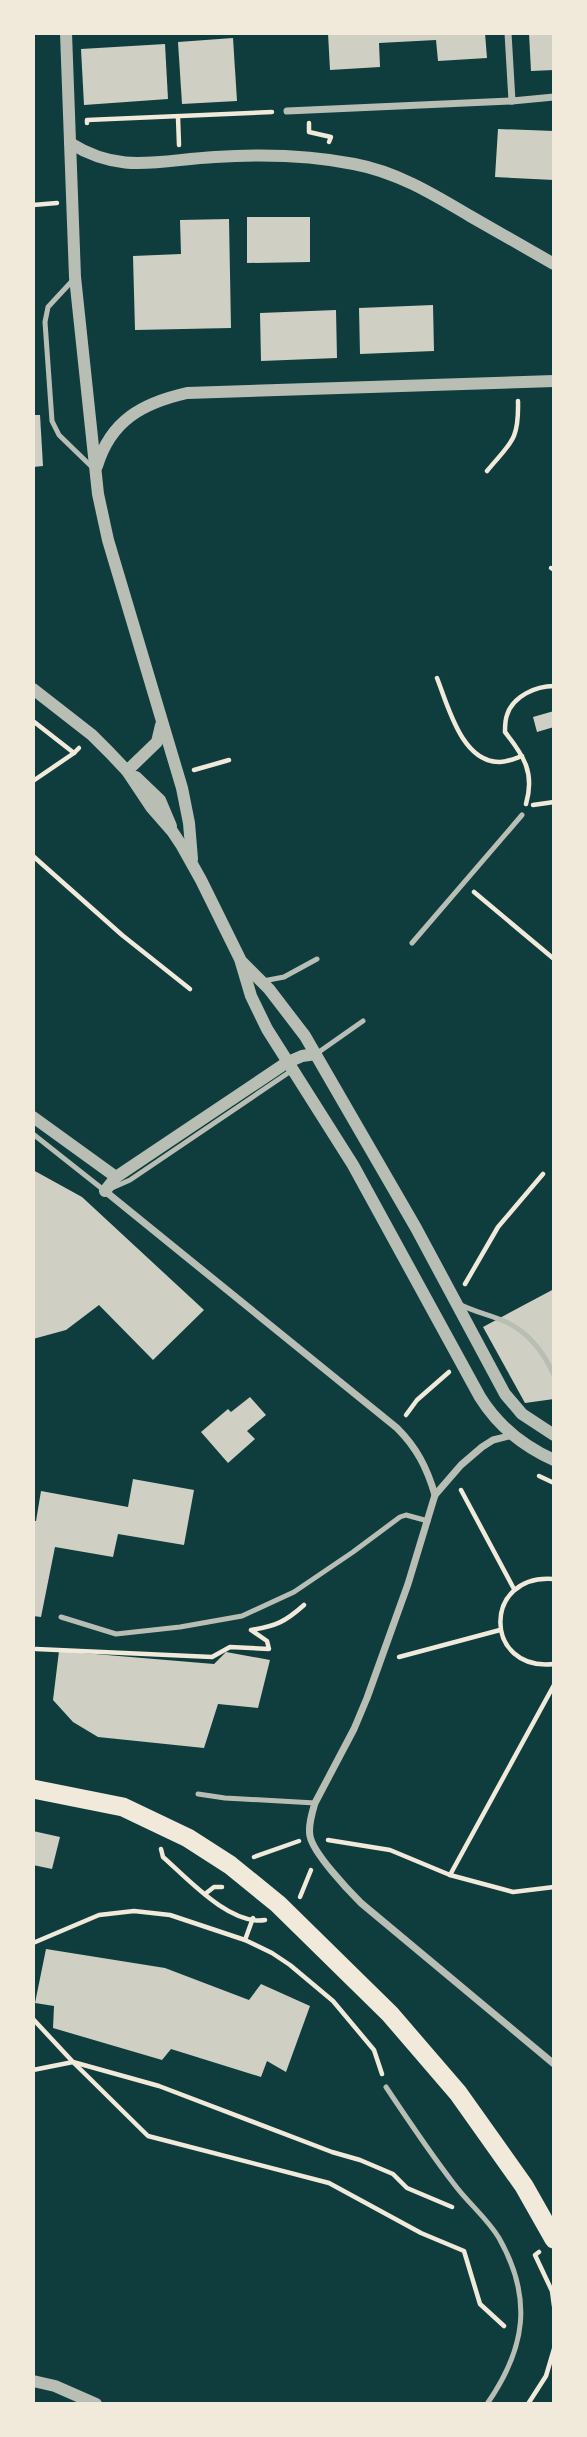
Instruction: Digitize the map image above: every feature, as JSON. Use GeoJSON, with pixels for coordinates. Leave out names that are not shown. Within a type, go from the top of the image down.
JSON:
{"type":"FeatureCollection","features":[{"type":"Feature","properties":{"kind":"highway"},"geometry":{"type":"LineString","coordinates":[[33,1788],[123,1807],[187,1838],[230,1865],[278,1904],[398,2024],[465,2104],[524,2186],[549,2244]]}},
{"type":"Feature","properties":{"kind":"street"},"geometry":{"type":"LineString","coordinates":[[66,33],[75,277],[95,470],[108,540],[186,803],[192,862]]}},
{"type":"Feature","properties":{"kind":"street"},"geometry":{"type":"LineString","coordinates":[[508,33],[512,101]]}},
{"type":"Feature","properties":{"kind":"street"},"geometry":{"type":"LineString","coordinates":[[287,111],[512,101],[554,96]]}},
{"type":"Feature","properties":{"kind":"street"},"geometry":{"type":"LineString","coordinates":[[70,144],[117,163],[287,156],[357,164],[404,179],[554,264]]}},
{"type":"Feature","properties":{"kind":"street"},"geometry":{"type":"LineString","coordinates":[[95,470],[108,442],[118,428],[137,411],[159,399],[187,393],[554,381]]}},
{"type":"Feature","properties":{"kind":"street"},"geometry":{"type":"LineString","coordinates":[[33,689],[92,735],[160,800],[172,831],[192,862],[240,959],[257,1011],[289,1067],[353,1165],[480,1397],[491,1415],[513,1435],[554,1460]]}},
{"type":"Feature","properties":{"kind":"street"},"geometry":{"type":"LineString","coordinates":[[127,771],[156,742],[162,722]]}},
{"type":"Feature","properties":{"kind":"street"},"geometry":{"type":"LineString","coordinates":[[240,959],[294,1020],[316,1054],[456,1302],[500,1386],[514,1406],[528,1419],[554,1435]]}},
{"type":"Feature","properties":{"kind":"street"},"geometry":{"type":"LineString","coordinates":[[316,1054],[302,1056],[289,1067],[116,1177],[105,1191],[397,1428],[424,1462],[435,1495]]}},
{"type":"Feature","properties":{"kind":"street"},"geometry":{"type":"LineString","coordinates":[[33,1117],[116,1177]]}},
{"type":"Feature","properties":{"kind":"street"},"geometry":{"type":"LineString","coordinates":[[513,1435],[493,1440],[482,1447],[461,1465],[435,1495],[381,1662],[354,1728],[315,1803],[311,1815],[310,1838],[336,1879],[360,1903],[554,2064]]}},
{"type":"Feature","properties":{"kind":"street"},"geometry":{"type":"LineString","coordinates":[[33,2381],[55,2386],[96,2404]]}},
{"type":"Feature","properties":{"kind":"lane"},"geometry":{"type":"LineString","coordinates":[[75,277],[48,307],[45,322],[52,421],[59,435],[95,470]]}},
{"type":"Feature","properties":{"kind":"lane"},"geometry":{"type":"LineString","coordinates":[[412,943],[522,815]]}},
{"type":"Feature","properties":{"kind":"lane"},"geometry":{"type":"LineString","coordinates":[[262,981],[284,977],[317,959]]}},
{"type":"Feature","properties":{"kind":"lane"},"geometry":{"type":"LineString","coordinates":[[316,1054],[363,1021]]}},
{"type":"Feature","properties":{"kind":"lane"},"geometry":{"type":"LineString","coordinates":[[33,1134],[105,1191],[130,1180],[289,1067]]}},
{"type":"Feature","properties":{"kind":"lane"},"geometry":{"type":"LineString","coordinates":[[456,1302],[507,1322],[525,1333],[548,1361],[554,1375]]}},
{"type":"Feature","properties":{"kind":"lane"},"geometry":{"type":"LineString","coordinates":[[61,1616],[116,1634],[180,1627],[242,1616],[294,1592],[400,1517],[406,1515],[428,1521]]}},
{"type":"Feature","properties":{"kind":"lane"},"geometry":{"type":"LineString","coordinates":[[198,1794],[315,1803]]}},
{"type":"Feature","properties":{"kind":"lane"},"geometry":{"type":"LineString","coordinates":[[386,2087],[455,2185],[499,2239],[518,2285],[523,2316],[520,2340],[487,2404]]}},
{"type":"Feature","properties":{"kind":"path"},"geometry":{"type":"LineString","coordinates":[[88,153],[87,120],[287,111]]}},
{"type":"Feature","properties":{"kind":"path"},"geometry":{"type":"LineString","coordinates":[[178,117],[179,160]]}},
{"type":"Feature","properties":{"kind":"path"},"geometry":{"type":"LineString","coordinates":[[309,132],[331,137]]}},
{"type":"Feature","properties":{"kind":"path"},"geometry":{"type":"LineString","coordinates":[[486,471],[514,438],[519,426],[517,382]]}},
{"type":"Feature","properties":{"kind":"path"},"geometry":{"type":"LineString","coordinates":[[437,678],[457,731],[475,754],[499,762],[522,756]]}},
{"type":"Feature","properties":{"kind":"path"},"geometry":{"type":"LineString","coordinates":[[522,815],[530,775],[522,756],[505,732],[507,714],[517,700],[529,691],[545,686],[554,687]]}},
{"type":"Feature","properties":{"kind":"path"},"geometry":{"type":"LineString","coordinates":[[33,781],[74,753]]}},
{"type":"Feature","properties":{"kind":"path"},"geometry":{"type":"LineString","coordinates":[[193,770],[229,760]]}},
{"type":"Feature","properties":{"kind":"path"},"geometry":{"type":"LineString","coordinates":[[33,856],[122,935],[190,989]]}},
{"type":"Feature","properties":{"kind":"path"},"geometry":{"type":"LineString","coordinates":[[462,883],[554,959]]}},
{"type":"Feature","properties":{"kind":"path"},"geometry":{"type":"LineString","coordinates":[[465,1285],[498,1227],[543,1174]]}},
{"type":"Feature","properties":{"kind":"path"},"geometry":{"type":"LineString","coordinates":[[397,1428],[417,1400],[449,1371]]}},
{"type":"Feature","properties":{"kind":"path"},"geometry":{"type":"LineString","coordinates":[[461,1490],[514,1589]]}},
{"type":"Feature","properties":{"kind":"path"},"geometry":{"type":"LineString","coordinates":[[553,1578],[525,1581],[514,1589],[504,1601],[500,1630],[505,1644],[515,1655],[527,1662],[554,1664]]}},
{"type":"Feature","properties":{"kind":"path"},"geometry":{"type":"LineString","coordinates":[[381,1662],[500,1630]]}},
{"type":"Feature","properties":{"kind":"path"},"geometry":{"type":"LineString","coordinates":[[450,1875],[554,1685]]}},
{"type":"Feature","properties":{"kind":"path"},"geometry":{"type":"LineString","coordinates":[[152,1821],[163,1857],[222,1906]]}},
{"type":"Feature","properties":{"kind":"path"},"geometry":{"type":"LineString","coordinates":[[230,1865],[310,1838],[390,1850],[450,1875],[513,1892],[554,1887]]}},
{"type":"Feature","properties":{"kind":"path"},"geometry":{"type":"LineString","coordinates":[[205,1894],[218,1886],[226,1891]]}},
{"type":"Feature","properties":{"kind":"path"},"geometry":{"type":"LineString","coordinates":[[33,1943],[99,1915],[134,1911],[170,1915],[245,1940],[290,1965],[333,2001],[374,2050],[386,2087]]}},
{"type":"Feature","properties":{"kind":"path"},"geometry":{"type":"LineString","coordinates":[[245,1940],[255,1911]]}},
{"type":"Feature","properties":{"kind":"path"},"geometry":{"type":"LineString","coordinates":[[33,2019],[148,2136],[329,2182],[421,2232],[464,2251],[481,2304],[520,2340]]}},
{"type":"Feature","properties":{"kind":"path"},"geometry":{"type":"LineString","coordinates":[[33,2070],[73,2062],[159,2086],[332,2152],[360,2160],[393,2174],[407,2188],[453,2208]]}},
{"type":"Feature","properties":{"kind":"path"},"geometry":{"type":"LineString","coordinates":[[549,2244],[535,2255],[552,2291],[554,2306]]}},
{"type":"Feature","properties":{"kind":"path"},"geometry":{"type":"LineString","coordinates":[[527,2404],[546,2376],[554,2349]]}},
{"type":"Feature","properties":{"kind":"building"},"geometry":{"type":"Polygon","coordinates":[[[328,33],[485,33],[487,58],[438,61],[436,40],[379,43],[380,67],[330,70],[328,33]]]}},
{"type":"Feature","properties":{"kind":"building"},"geometry":{"type":"Polygon","coordinates":[[[529,33],[554,33],[554,70],[531,71],[529,33]]]}},
{"type":"Feature","properties":{"kind":"building"},"geometry":{"type":"Polygon","coordinates":[[[233,38],[237,101],[182,104],[178,42],[233,38]]]}},
{"type":"Feature","properties":{"kind":"building"},"geometry":{"type":"Polygon","coordinates":[[[165,44],[168,99],[84,105],[81,49],[165,44]]]}},
{"type":"Feature","properties":{"kind":"building"},"geometry":{"type":"Polygon","coordinates":[[[498,129],[554,131],[554,180],[495,177],[498,129]]]}},
{"type":"Feature","properties":{"kind":"building"},"geometry":{"type":"Polygon","coordinates":[[[247,217],[310,217],[310,262],[247,263],[247,217]]]}},
{"type":"Feature","properties":{"kind":"building"},"geometry":{"type":"Polygon","coordinates":[[[229,219],[231,328],[135,330],[133,256],[181,254],[180,220],[229,219]]]}},
{"type":"Feature","properties":{"kind":"building"},"geometry":{"type":"Polygon","coordinates":[[[433,305],[434,351],[360,354],[359,308],[433,305]]]}},
{"type":"Feature","properties":{"kind":"building"},"geometry":{"type":"Polygon","coordinates":[[[336,310],[337,358],[261,361],[260,313],[336,310]]]}},
{"type":"Feature","properties":{"kind":"building"},"geometry":{"type":"Polygon","coordinates":[[[33,415],[40,415],[43,466],[33,467],[33,415]]]}},
{"type":"Feature","properties":{"kind":"building"},"geometry":{"type":"Polygon","coordinates":[[[554,711],[554,727],[537,732],[533,717],[554,711]]]}},
{"type":"Feature","properties":{"kind":"building"},"geometry":{"type":"Polygon","coordinates":[[[33,1170],[82,1197],[204,1310],[153,1360],[99,1305],[66,1330],[33,1339],[33,1170]]]}},
{"type":"Feature","properties":{"kind":"building"},"geometry":{"type":"Polygon","coordinates":[[[554,1289],[554,1399],[525,1403],[483,1327],[554,1289]]]}},
{"type":"Feature","properties":{"kind":"building"},"geometry":{"type":"Polygon","coordinates":[[[250,1397],[266,1415],[247,1431],[255,1439],[228,1463],[201,1432],[228,1409],[231,1412],[250,1397]]]}},
{"type":"Feature","properties":{"kind":"building"},"geometry":{"type":"Polygon","coordinates":[[[133,1479],[194,1490],[184,1545],[118,1534],[113,1557],[55,1547],[41,1617],[33,1616],[33,1521],[36,1521],[41,1491],[128,1507],[133,1479]]]}},
{"type":"Feature","properties":{"kind":"building"},"geometry":{"type":"Polygon","coordinates":[[[59,1651],[214,1664],[226,1652],[270,1660],[258,1708],[218,1704],[204,1748],[98,1737],[73,1722],[53,1700],[59,1651]]]}},
{"type":"Feature","properties":{"kind":"building"},"geometry":{"type":"Polygon","coordinates":[[[33,1831],[60,1837],[52,1869],[33,1865],[33,1831]]]}},
{"type":"Feature","properties":{"kind":"building"},"geometry":{"type":"Polygon","coordinates":[[[46,1949],[165,1968],[249,2000],[261,1984],[310,2006],[286,2072],[267,2061],[261,2077],[171,2049],[162,2060],[53,2028],[54,2006],[35,2003],[46,1949]]]}}]}
